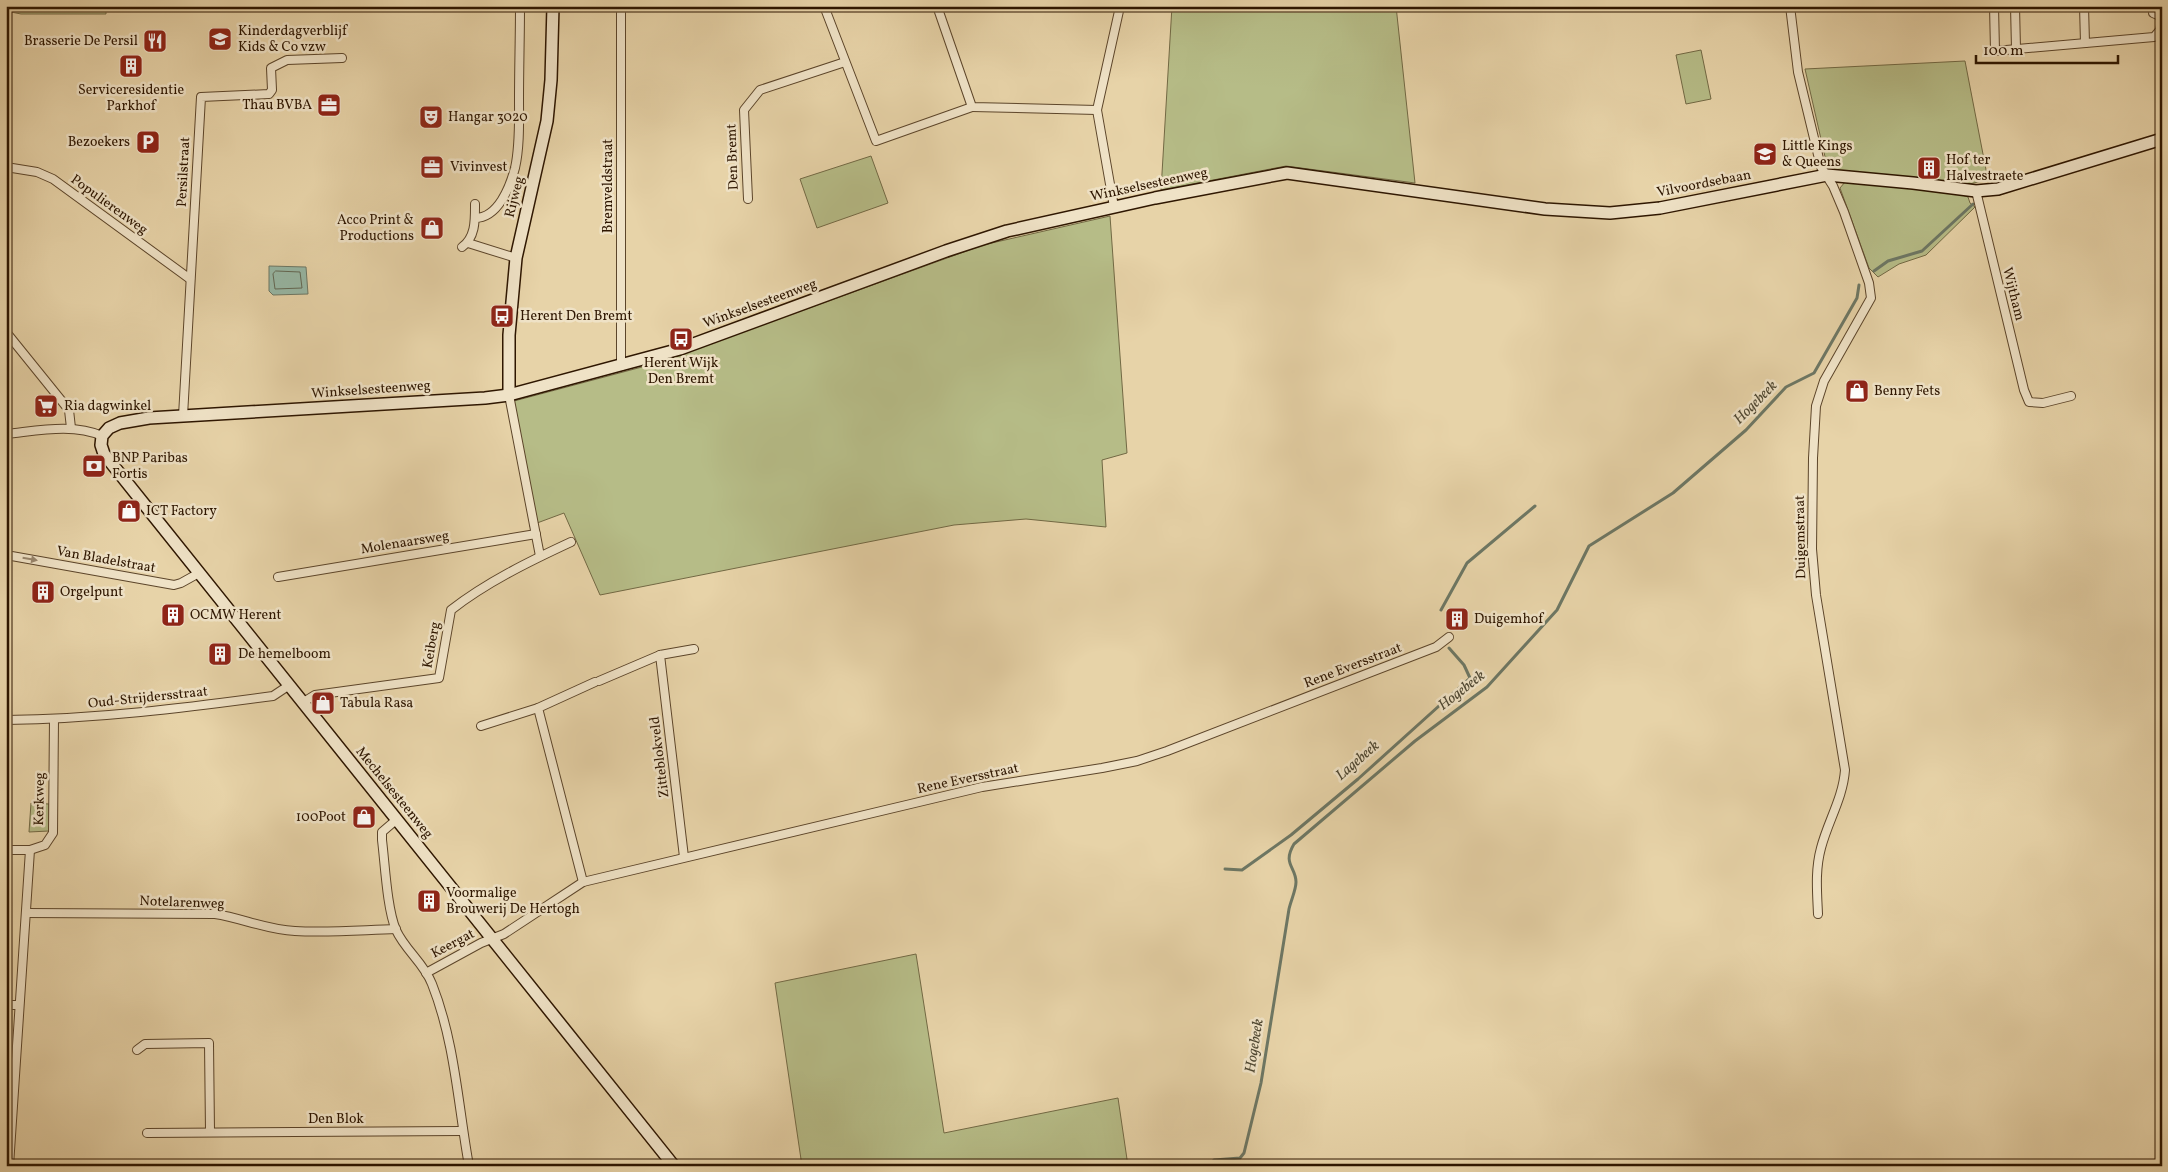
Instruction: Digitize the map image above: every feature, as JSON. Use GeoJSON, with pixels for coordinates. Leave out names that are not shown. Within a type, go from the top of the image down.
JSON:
{"type":"FeatureCollection","features":[{"type":"Feature","properties":{"kind":"street"},"geometry":{"type":"LineString","coordinates":[[475,218],[481,218],[497,208],[510,182],[515,166],[519,127],[520,6]]}},
{"type":"Feature","properties":{"kind":"street","name":"Rijweg"},"geometry":{"type":"LineString","coordinates":[[509,395],[509,335],[516,258],[547,122],[551,80],[553,6]]}},
{"type":"Feature","properties":{"kind":"street","name":"Bremveldstraat"},"geometry":{"type":"LineString","coordinates":[[621,6],[621,366]]}},
{"type":"Feature","properties":{"kind":"street"},"geometry":{"type":"LineString","coordinates":[[824,6],[876,141],[972,107],[1097,110]]}},
{"type":"Feature","properties":{"kind":"street"},"geometry":{"type":"LineString","coordinates":[[937,6],[972,107]]}},
{"type":"Feature","properties":{"kind":"street"},"geometry":{"type":"LineString","coordinates":[[1114,207],[1097,110],[1119,12],[1117,6]]}},
{"type":"Feature","properties":{"kind":"street","name":"Duigemstraat"},"geometry":{"type":"LineString","coordinates":[[1790,6],[1798,72],[1821,167],[1827,175],[1844,212],[1869,282],[1871,298],[1824,381],[1816,406],[1813,458],[1812,549],[1816,595],[1845,770],[1844,784],[1838,805],[1821,846],[1816,883],[1818,914]]}},
{"type":"Feature","properties":{"kind":"street"},"geometry":{"type":"LineString","coordinates":[[1994,6],[1995,50],[2154,37],[2160,30],[2162,19],[2153,12],[2153,6]]}},
{"type":"Feature","properties":{"kind":"street"},"geometry":{"type":"LineString","coordinates":[[2015,6],[2016,49]]}},
{"type":"Feature","properties":{"kind":"street"},"geometry":{"type":"LineString","coordinates":[[2084,6],[2085,43]]}},
{"type":"Feature","properties":{"kind":"street","name":"Persilstraat"},"geometry":{"type":"LineString","coordinates":[[184,416],[201,97],[269,94],[272,90],[271,68],[287,60],[342,58]]}},
{"type":"Feature","properties":{"kind":"street","name":"Den Bremt"},"geometry":{"type":"LineString","coordinates":[[748,199],[744,110],[760,90],[845,62]]}},
{"type":"Feature","properties":{"kind":"street","name":"Vilvoordsebaan"},"geometry":{"type":"LineString","coordinates":[[1424,191],[1545,209],[1610,213],[1660,208],[1827,175],[1976,191],[1998,189],[2162,139]]}},
{"type":"Feature","properties":{"kind":"street","name":"Populierenweg"},"geometry":{"type":"LineString","coordinates":[[6,167],[37,172],[53,179],[190,279]]}},
{"type":"Feature","properties":{"kind":"street","name":"Winkselsesteenweg"},"geometry":{"type":"LineString","coordinates":[[102,436],[109,428],[120,423],[149,418],[509,395],[680,349],[946,251],[1007,231],[1114,207],[1287,173],[1424,191]]}},
{"type":"Feature","properties":{"kind":"street","name":"Wijtham"},"geometry":{"type":"LineString","coordinates":[[1976,191],[2024,390],[2029,402],[2043,403],[2071,396]]}},
{"type":"Feature","properties":{"kind":"street"},"geometry":{"type":"LineString","coordinates":[[475,204],[473,232],[465,245],[516,258]]}},
{"type":"Feature","properties":{"kind":"street"},"geometry":{"type":"LineString","coordinates":[[6,332],[69,410],[71,428]]}},
{"type":"Feature","properties":{"kind":"street"},"geometry":{"type":"LineString","coordinates":[[509,395],[540,556]]}},
{"type":"Feature","properties":{"kind":"street"},"geometry":{"type":"LineString","coordinates":[[6,434],[71,428],[93,431],[102,436]]}},
{"type":"Feature","properties":{"kind":"street","name":"Mechelsesteenweg"},"geometry":{"type":"LineString","coordinates":[[102,436],[101,444],[104,454],[674,1166]]}},
{"type":"Feature","properties":{"kind":"street","name":"Molenaarsweg"},"geometry":{"type":"LineString","coordinates":[[278,577],[536,534]]}},
{"type":"Feature","properties":{"kind":"street","name":"Keiberg"},"geometry":{"type":"LineString","coordinates":[[302,703],[314,695],[439,678],[451,610],[465,599],[540,556],[570,542]]}},
{"type":"Feature","properties":{"kind":"street","name":"Van Bladelstraat"},"geometry":{"type":"LineString","coordinates":[[6,555],[174,585],[181,584],[199,573]]}},
{"type":"Feature","properties":{"kind":"street","name":"Rene Eversstraat"},"geometry":{"type":"LineString","coordinates":[[491,939],[504,934],[583,882],[684,856],[982,787],[1137,761],[1176,748],[1436,647],[1449,637]]}},
{"type":"Feature","properties":{"kind":"street"},"geometry":{"type":"LineString","coordinates":[[481,726],[538,708],[660,655],[694,648]]}},
{"type":"Feature","properties":{"kind":"street","name":"Zitteblokveld"},"geometry":{"type":"LineString","coordinates":[[660,655],[684,856]]}},
{"type":"Feature","properties":{"kind":"street","name":"Oud-Strijdersstraat"},"geometry":{"type":"LineString","coordinates":[[6,720],[54,719],[153,711],[273,696],[288,686]]}},
{"type":"Feature","properties":{"kind":"street"},"geometry":{"type":"LineString","coordinates":[[538,708],[583,882]]}},
{"type":"Feature","properties":{"kind":"street","name":"Kerkweg"},"geometry":{"type":"LineString","coordinates":[[30,850],[45,845],[53,833],[54,719]]}},
{"type":"Feature","properties":{"kind":"street"},"geometry":{"type":"LineString","coordinates":[[396,820],[382,832],[396,929],[432,983],[452,1050],[462,1131],[469,1166]]}},
{"type":"Feature","properties":{"kind":"street"},"geometry":{"type":"LineString","coordinates":[[6,850],[30,850],[9,1166]]}},
{"type":"Feature","properties":{"kind":"street","name":"Notelarenweg"},"geometry":{"type":"LineString","coordinates":[[26,913],[215,914],[238,918],[270,928],[295,931],[396,929]]}},
{"type":"Feature","properties":{"kind":"street","name":"Keergat"},"geometry":{"type":"LineString","coordinates":[[426,973],[478,944],[491,939]]}},
{"type":"Feature","properties":{"kind":"street"},"geometry":{"type":"LineString","coordinates":[[6,1005],[19,1005]]}},
{"type":"Feature","properties":{"kind":"street"},"geometry":{"type":"LineString","coordinates":[[137,1050],[145,1044],[209,1043],[210,1132]]}},
{"type":"Feature","properties":{"kind":"street","name":"Den Blok"},"geometry":{"type":"LineString","coordinates":[[147,1133],[462,1131]]}},
{"type":"Feature","properties":{"kind":"green space"},"geometry":{"type":"Polygon","coordinates":[[[6,6],[106,6],[106,14],[21,14],[6,11],[6,6]]]}},
{"type":"Feature","properties":{"kind":"green space"},"geometry":{"type":"Polygon","coordinates":[[[1172,6],[1396,6],[1415,183],[1286,166],[1161,190],[1172,6]]]}},
{"type":"Feature","properties":{"kind":"green space"},"geometry":{"type":"Polygon","coordinates":[[[1701,50],[1711,99],[1686,104],[1676,55],[1701,50]]]}},
{"type":"Feature","properties":{"kind":"green space"},"geometry":{"type":"Polygon","coordinates":[[[1965,61],[1988,180],[1969,184],[1838,172],[1826,161],[1805,69],[1965,61]]]}},
{"type":"Feature","properties":{"kind":"green space"},"geometry":{"type":"Polygon","coordinates":[[[871,156],[888,203],[817,228],[800,179],[871,156]]]}},
{"type":"Feature","properties":{"kind":"green space"},"geometry":{"type":"Polygon","coordinates":[[[1845,182],[1909,187],[1962,195],[1968,197],[1970,203],[1975,207],[1926,255],[1899,264],[1878,277],[1869,268],[1840,188],[1845,182]]]}},
{"type":"Feature","properties":{"kind":"green space"},"geometry":{"type":"Polygon","coordinates":[[[1110,216],[1127,453],[1102,460],[1106,527],[1026,519],[954,525],[600,595],[564,513],[529,526],[537,522],[514,401],[657,363],[983,245],[1110,216]]]}},
{"type":"Feature","properties":{"kind":"green space"},"geometry":{"type":"Polygon","coordinates":[[[31,803],[49,804],[49,831],[29,832],[31,803]]]}},
{"type":"Feature","properties":{"kind":"green space"},"geometry":{"type":"Polygon","coordinates":[[[916,954],[944,1133],[1118,1098],[1128,1166],[802,1166],[775,983],[916,954]]]}},
{"type":"Feature","properties":{"kind":"water"},"geometry":{"type":"Polygon","coordinates":[[[269,266],[306,267],[308,294],[273,295],[269,291],[269,266]]]}},
{"type":"Feature","properties":{"kind":"waterway","name":"Hogebeek"},"geometry":{"type":"LineString","coordinates":[[1874,271],[1888,261],[1922,251],[1973,204]]}},
{"type":"Feature","properties":{"kind":"waterway","name":"Hogebeek"},"geometry":{"type":"LineString","coordinates":[[1208,1166],[1214,1160],[1240,1158],[1244,1153],[1261,1083],[1289,909],[1296,885],[1289,861],[1294,844],[1415,741],[1487,687],[1557,610],[1589,546],[1673,493],[1746,430],[1786,387],[1814,373],[1857,298],[1859,285]]}},
{"type":"Feature","properties":{"kind":"waterway","name":"Lagebeek"},"geometry":{"type":"LineString","coordinates":[[1441,610],[1467,563],[1535,506]]}},
{"type":"Feature","properties":{"kind":"waterway","name":"Lagebeek"},"geometry":{"type":"LineString","coordinates":[[1225,869],[1242,870],[1291,835],[1358,779],[1470,678],[1464,665],[1449,648]]}},
{"type":"Feature","properties":{"kind":"place","name":"Kinderdagverblijf Kids & Co vzw"},"geometry":{"type":"Point","coordinates":[220,39]}},
{"type":"Feature","properties":{"kind":"place","name":"Brasserie De Persil"},"geometry":{"type":"Point","coordinates":[155,41]}},
{"type":"Feature","properties":{"kind":"place","name":"Serviceresidentie Parkhof"},"geometry":{"type":"Point","coordinates":[131,66]}},
{"type":"Feature","properties":{"kind":"place","name":"Thau BVBA"},"geometry":{"type":"Point","coordinates":[329,105]}},
{"type":"Feature","properties":{"kind":"place","name":"Hangar 3020"},"geometry":{"type":"Point","coordinates":[431,117]}},
{"type":"Feature","properties":{"kind":"place","name":"Bezoekers"},"geometry":{"type":"Point","coordinates":[148,142]}},
{"type":"Feature","properties":{"kind":"place","name":"Little Kings & Queens"},"geometry":{"type":"Point","coordinates":[1765,154]}},
{"type":"Feature","properties":{"kind":"place","name":"Vivinvest"},"geometry":{"type":"Point","coordinates":[432,167]}},
{"type":"Feature","properties":{"kind":"place","name":"Hof ter Halvestraete"},"geometry":{"type":"Point","coordinates":[1929,168]}},
{"type":"Feature","properties":{"kind":"place","name":"Acco Print & Productions"},"geometry":{"type":"Point","coordinates":[432,228]}},
{"type":"Feature","properties":{"kind":"place","name":"Herent Den Bremt"},"geometry":{"type":"Point","coordinates":[502,316]}},
{"type":"Feature","properties":{"kind":"place","name":"Herent Wijk Den Bremt"},"geometry":{"type":"Point","coordinates":[681,339]}},
{"type":"Feature","properties":{"kind":"place","name":"Benny Fets"},"geometry":{"type":"Point","coordinates":[1857,391]}},
{"type":"Feature","properties":{"kind":"place","name":"Ria dagwinkel"},"geometry":{"type":"Point","coordinates":[46,406]}},
{"type":"Feature","properties":{"kind":"place","name":"BNP Paribas Fortis"},"geometry":{"type":"Point","coordinates":[94,466]}},
{"type":"Feature","properties":{"kind":"place","name":"ICT Factory"},"geometry":{"type":"Point","coordinates":[129,511]}},
{"type":"Feature","properties":{"kind":"place","name":"Orgelpunt"},"geometry":{"type":"Point","coordinates":[43,592]}},
{"type":"Feature","properties":{"kind":"place","name":"OCMW Herent"},"geometry":{"type":"Point","coordinates":[173,615]}},
{"type":"Feature","properties":{"kind":"place","name":"Duigemhof"},"geometry":{"type":"Point","coordinates":[1457,619]}},
{"type":"Feature","properties":{"kind":"place","name":"De hemelboom"},"geometry":{"type":"Point","coordinates":[220,654]}},
{"type":"Feature","properties":{"kind":"place","name":"Tabula Rasa"},"geometry":{"type":"Point","coordinates":[323,703]}},
{"type":"Feature","properties":{"kind":"place","name":"100Poot"},"geometry":{"type":"Point","coordinates":[364,817]}},
{"type":"Feature","properties":{"kind":"place","name":"Voormalige Brouwerij De Hertogh"},"geometry":{"type":"Point","coordinates":[429,901]}}]}
